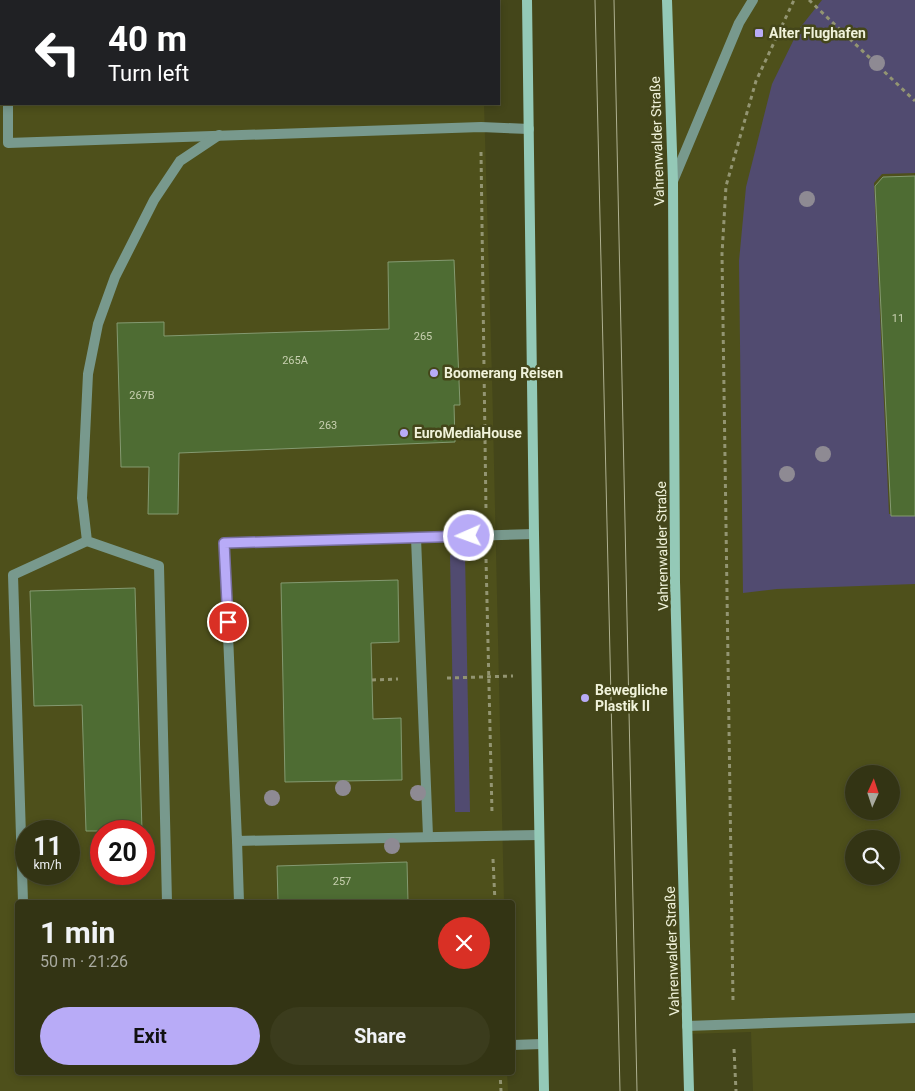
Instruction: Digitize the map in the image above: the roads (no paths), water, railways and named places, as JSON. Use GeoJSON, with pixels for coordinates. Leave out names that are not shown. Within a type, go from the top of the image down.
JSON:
{"type":"FeatureCollection","features":[{"type":"Feature","properties":{"kind":"main road"},"geometry":{"type":"LineString","coordinates":[[527,0],[538,835],[544,1091]]}},
{"type":"Feature","properties":{"kind":"main road","name":"Vahrenwalder Straße"},"geometry":{"type":"LineString","coordinates":[[667,0],[673,182],[676,582],[689,1091]]}},
{"type":"Feature","properties":{"kind":"street"},"geometry":{"type":"LineString","coordinates":[[673,182],[739,23],[753,0]]}},
{"type":"Feature","properties":{"kind":"street"},"geometry":{"type":"LineString","coordinates":[[8,105],[8,143],[481,127],[529,129]]}},
{"type":"Feature","properties":{"kind":"street"},"geometry":{"type":"LineString","coordinates":[[87,541],[82,498],[88,384],[98,324],[115,277],[154,200],[180,161],[219,135]]}},
{"type":"Feature","properties":{"kind":"street"},"geometry":{"type":"LineString","coordinates":[[239,900],[224,543],[534,534]]}},
{"type":"Feature","properties":{"kind":"street"},"geometry":{"type":"LineString","coordinates":[[416,538],[428,836]]}},
{"type":"Feature","properties":{"kind":"street"},"geometry":{"type":"LineString","coordinates":[[23,900],[13,574],[87,541],[159,566],[167,900]]}},
{"type":"Feature","properties":{"kind":"street"},"geometry":{"type":"LineString","coordinates":[[237,841],[538,835]]}},
{"type":"Feature","properties":{"kind":"street"},"geometry":{"type":"LineString","coordinates":[[687,1026],[915,1018]]}},
{"type":"Feature","properties":{"kind":"street"},"geometry":{"type":"LineString","coordinates":[[515,1045],[542,1044]]}},
{"type":"Feature","properties":{"kind":"tram line"},"geometry":{"type":"LineString","coordinates":[[595,0],[620,1091]]}},
{"type":"Feature","properties":{"kind":"tram line"},"geometry":{"type":"LineString","coordinates":[[614,0],[637,1091]]}},
{"type":"Feature","properties":{"kind":"place","name":"Alter Flughafen"},"geometry":{"type":"Point","coordinates":[759,33]}},
{"type":"Feature","properties":{"kind":"place","name":"Boomerang Reisen"},"geometry":{"type":"Point","coordinates":[434,373]}},
{"type":"Feature","properties":{"kind":"place","name":"EuroMediaHouse"},"geometry":{"type":"Point","coordinates":[404,433]}},
{"type":"Feature","properties":{"kind":"place","name":"Bewegliche Plastik II"},"geometry":{"type":"Point","coordinates":[585,698]}}]}
